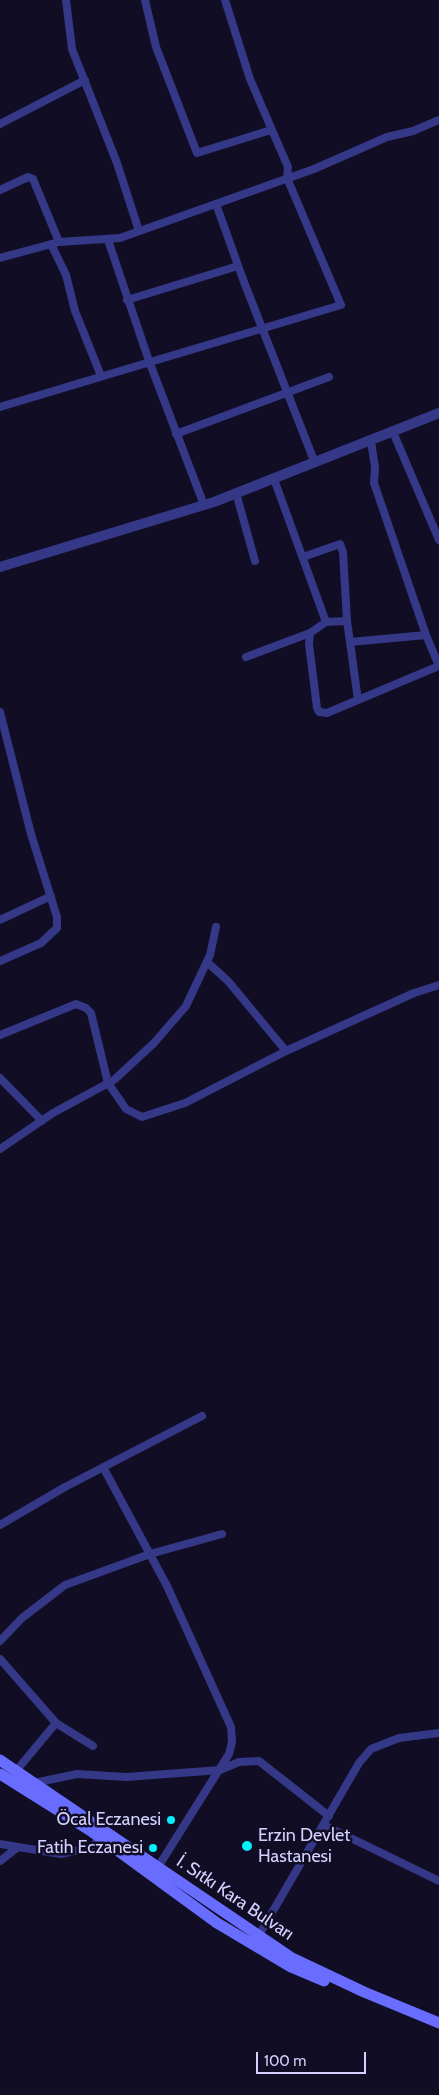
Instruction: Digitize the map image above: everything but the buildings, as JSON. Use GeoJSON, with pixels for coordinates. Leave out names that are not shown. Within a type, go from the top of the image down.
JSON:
{"type":"FeatureCollection","features":[{"type":"Feature","properties":{"kind":"main road","name":"İ. Sıtkı Kara Bulvarı"},"geometry":{"type":"LineString","coordinates":[[0,1760],[34,1783],[217,1923],[291,1967],[439,2032]]}},
{"type":"Feature","properties":{"kind":"main road","name":"İ. Sıtkı Kara Bulvarı"},"geometry":{"type":"LineString","coordinates":[[0,1774],[158,1867],[292,1958],[364,1992],[439,2023]]}},
{"type":"Feature","properties":{"kind":"street"},"geometry":{"type":"LineString","coordinates":[[66,0],[72,49],[117,163],[139,231]]}},
{"type":"Feature","properties":{"kind":"street"},"geometry":{"type":"LineString","coordinates":[[145,0],[156,47],[197,153],[271,130]]}},
{"type":"Feature","properties":{"kind":"street"},"geometry":{"type":"LineString","coordinates":[[0,407],[148,361],[341,305],[287,178],[288,167],[250,79],[225,0]]}},
{"type":"Feature","properties":{"kind":"street"},"geometry":{"type":"LineString","coordinates":[[0,124],[85,80]]}},
{"type":"Feature","properties":{"kind":"street"},"geometry":{"type":"LineString","coordinates":[[0,258],[55,243],[108,240],[139,231],[287,178],[387,137],[413,131],[439,120]]}},
{"type":"Feature","properties":{"kind":"street"},"geometry":{"type":"LineString","coordinates":[[0,190],[28,177],[32,179],[66,275],[75,311],[101,376]]}},
{"type":"Feature","properties":{"kind":"street"},"geometry":{"type":"LineString","coordinates":[[216,204],[286,392],[315,462]]}},
{"type":"Feature","properties":{"kind":"street"},"geometry":{"type":"LineString","coordinates":[[108,240],[148,361],[204,505]]}},
{"type":"Feature","properties":{"kind":"street"},"geometry":{"type":"LineString","coordinates":[[127,300],[238,266]]}},
{"type":"Feature","properties":{"kind":"street"},"geometry":{"type":"LineString","coordinates":[[176,434],[329,377]]}},
{"type":"Feature","properties":{"kind":"street"},"geometry":{"type":"LineString","coordinates":[[0,567],[204,505],[439,413]]}},
{"type":"Feature","properties":{"kind":"street"},"geometry":{"type":"LineString","coordinates":[[393,432],[439,540]]}},
{"type":"Feature","properties":{"kind":"street"},"geometry":{"type":"LineString","coordinates":[[310,633],[314,702],[319,712],[327,713],[439,666],[426,635],[374,483],[375,468],[371,441]]}},
{"type":"Feature","properties":{"kind":"street"},"geometry":{"type":"LineString","coordinates":[[274,479],[326,622]]}},
{"type":"Feature","properties":{"kind":"street"},"geometry":{"type":"LineString","coordinates":[[236,493],[255,561]]}},
{"type":"Feature","properties":{"kind":"street"},"geometry":{"type":"LineString","coordinates":[[303,557],[340,544],[343,552],[347,621],[358,700]]}},
{"type":"Feature","properties":{"kind":"street"},"geometry":{"type":"LineString","coordinates":[[246,657],[310,633],[326,622],[347,621]]}},
{"type":"Feature","properties":{"kind":"street"},"geometry":{"type":"LineString","coordinates":[[350,642],[426,635]]}},
{"type":"Feature","properties":{"kind":"street"},"geometry":{"type":"LineString","coordinates":[[0,712],[31,834],[57,917],[57,928],[41,942],[0,962]]}},
{"type":"Feature","properties":{"kind":"street"},"geometry":{"type":"LineString","coordinates":[[0,920],[51,896]]}},
{"type":"Feature","properties":{"kind":"street"},"geometry":{"type":"LineString","coordinates":[[0,1149],[42,1121],[108,1083],[154,1043],[186,1006],[207,962],[216,927]]}},
{"type":"Feature","properties":{"kind":"street"},"geometry":{"type":"LineString","coordinates":[[207,962],[228,981],[286,1051]]}},
{"type":"Feature","properties":{"kind":"street"},"geometry":{"type":"LineString","coordinates":[[0,1034],[76,1004],[86,1008],[91,1013],[108,1083],[126,1108],[142,1117],[184,1103],[286,1051],[414,993],[439,985]]}},
{"type":"Feature","properties":{"kind":"street"},"geometry":{"type":"LineString","coordinates":[[0,1078],[42,1121]]}},
{"type":"Feature","properties":{"kind":"street"},"geometry":{"type":"LineString","coordinates":[[0,1525],[103,1467],[202,1416]]}},
{"type":"Feature","properties":{"kind":"street"},"geometry":{"type":"LineString","coordinates":[[103,1467],[167,1586],[231,1727],[232,1742],[229,1754],[158,1867]]}},
{"type":"Feature","properties":{"kind":"street"},"geometry":{"type":"LineString","coordinates":[[0,1641],[22,1618],[65,1585],[150,1554],[222,1534]]}},
{"type":"Feature","properties":{"kind":"street"},"geometry":{"type":"LineString","coordinates":[[0,1659],[56,1723],[93,1746]]}},
{"type":"Feature","properties":{"kind":"street"},"geometry":{"type":"LineString","coordinates":[[16,1771],[56,1723]]}},
{"type":"Feature","properties":{"kind":"street"},"geometry":{"type":"LineString","coordinates":[[259,1935],[359,1763],[370,1749],[399,1738],[439,1734]]}},
{"type":"Feature","properties":{"kind":"street"},"geometry":{"type":"LineString","coordinates":[[34,1783],[78,1774],[126,1776],[220,1770],[239,1762],[259,1761],[329,1816]]}},
{"type":"Feature","properties":{"kind":"street"},"geometry":{"type":"LineString","coordinates":[[324,1825],[439,1881]]}},
{"type":"Feature","properties":{"kind":"street"},"geometry":{"type":"LineString","coordinates":[[0,1844],[62,1854],[92,1847],[103,1835]]}},
{"type":"Feature","properties":{"kind":"street"},"geometry":{"type":"LineString","coordinates":[[0,1861],[18,1846]]}},
{"type":"Feature","properties":{"kind":"place","name":"Öcal Eczanesi"},"geometry":{"type":"Point","coordinates":[171,1820]}},
{"type":"Feature","properties":{"kind":"place","name":"Erzin Devlet Hastanesi"},"geometry":{"type":"Point","coordinates":[247,1846]}},
{"type":"Feature","properties":{"kind":"place","name":"Fatih Eczanesi"},"geometry":{"type":"Point","coordinates":[153,1848]}}]}
